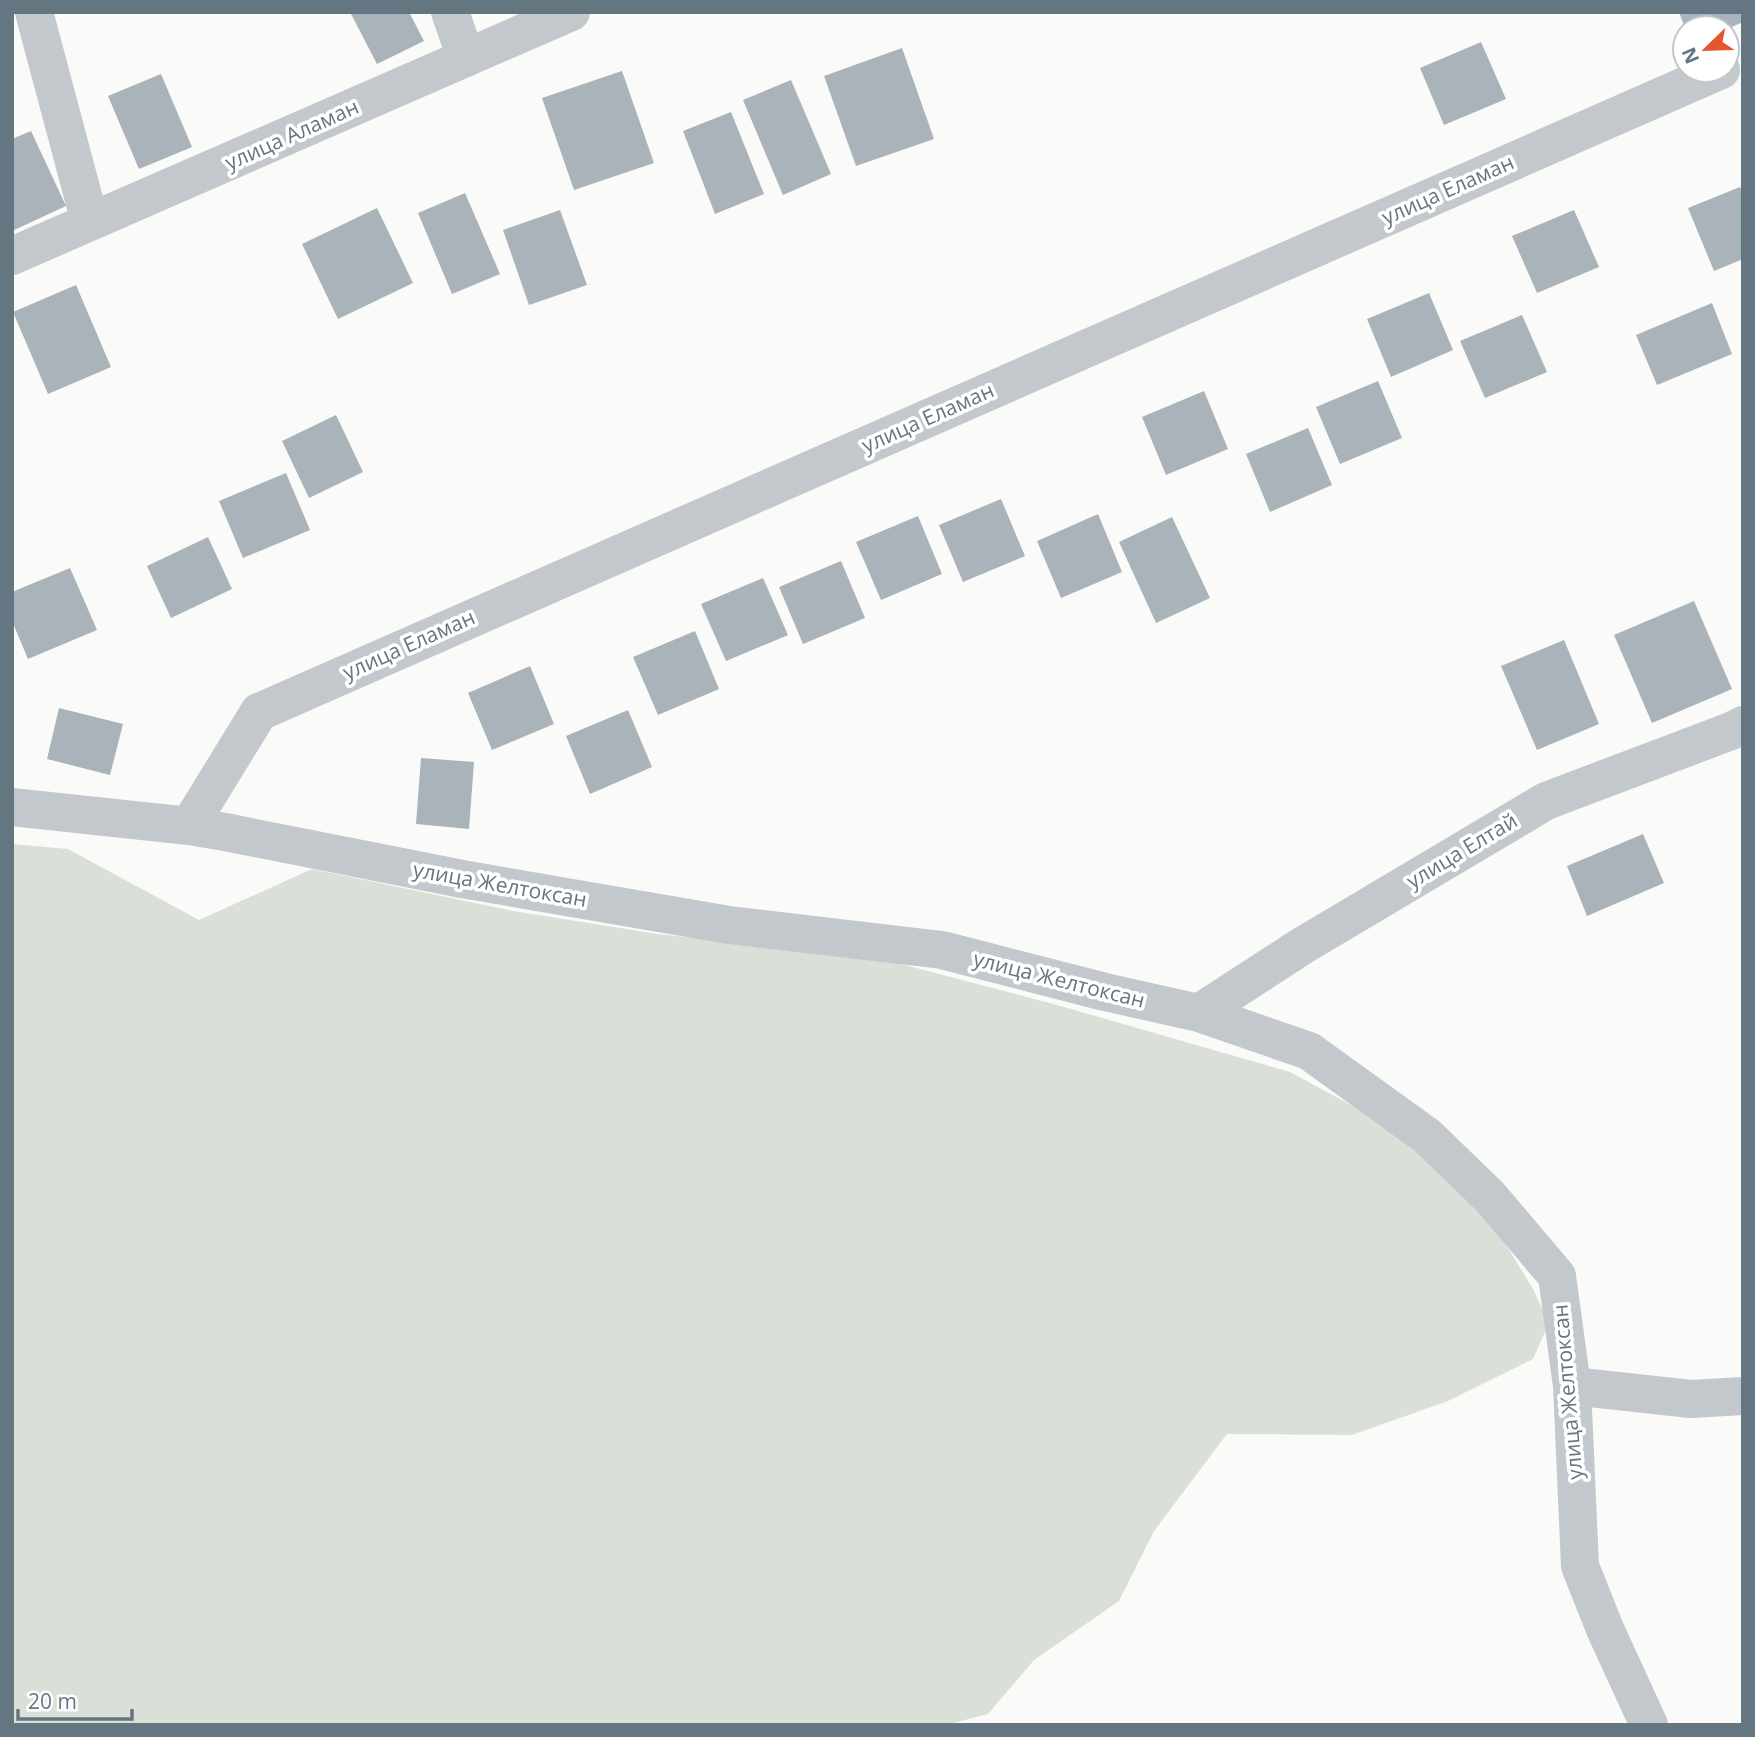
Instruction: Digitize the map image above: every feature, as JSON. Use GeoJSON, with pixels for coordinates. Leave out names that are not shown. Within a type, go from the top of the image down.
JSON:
{"type":"FeatureCollection","features":[{"type":"Feature","properties":{"kind":"street"},"geometry":{"type":"LineString","coordinates":[[34,12],[90,222]]}},
{"type":"Feature","properties":{"kind":"street"},"geometry":{"type":"LineString","coordinates":[[450,12],[466,58]]}},
{"type":"Feature","properties":{"kind":"street","name":"улица Аламан"},"geometry":{"type":"LineString","coordinates":[[12,256],[571,12]]}},
{"type":"Feature","properties":{"kind":"street","name":"улица Еламан"},"geometry":{"type":"LineString","coordinates":[[189,826],[259,712],[1689,84]]}},
{"type":"Feature","properties":{"kind":"street","name":"улица Елтай"},"geometry":{"type":"LineString","coordinates":[[1199,1013],[1302,946],[1546,801],[1743,725]]}},
{"type":"Feature","properties":{"kind":"street","name":"улица Желтоксан"},"geometry":{"type":"LineString","coordinates":[[12,807],[189,826],[462,879],[729,925],[942,950],[1199,1013],[1309,1051],[1427,1136],[1490,1196],[1557,1276],[1572,1386],[1580,1566],[1605,1629],[1649,1725]]}},
{"type":"Feature","properties":{"kind":"street"},"geometry":{"type":"LineString","coordinates":[[1572,1386],[1691,1399],[1743,1396]]}},
{"type":"Feature","properties":{"kind":"shaded area"},"geometry":{"type":"Polygon","coordinates":[[[12,844],[68,849],[199,920],[312,869],[513,911],[658,934],[886,960],[1057,1005],[1290,1072],[1401,1132],[1490,1219],[1532,1287],[1549,1323],[1533,1359],[1448,1401],[1352,1435],[1227,1434],[1154,1531],[1119,1601],[1034,1660],[988,1714],[946,1725],[12,1725],[12,844]]]}},
{"type":"Feature","properties":{"kind":"building"},"geometry":{"type":"Polygon","coordinates":[[[350,12],[409,12],[424,41],[377,64],[350,12]]]}},
{"type":"Feature","properties":{"kind":"building"},"geometry":{"type":"Polygon","coordinates":[[[1679,12],[1743,12],[1743,22],[1741,23],[1741,14],[1679,12]]]}},
{"type":"Feature","properties":{"kind":"building"},"geometry":{"type":"Polygon","coordinates":[[[1481,42],[1506,99],[1444,125],[1420,68],[1481,42]]]}},
{"type":"Feature","properties":{"kind":"building"},"geometry":{"type":"Polygon","coordinates":[[[902,48],[934,139],[856,166],[824,76],[902,48]]]}},
{"type":"Feature","properties":{"kind":"building"},"geometry":{"type":"Polygon","coordinates":[[[622,71],[654,163],[574,190],[542,98],[622,71]]]}},
{"type":"Feature","properties":{"kind":"building"},"geometry":{"type":"Polygon","coordinates":[[[161,74],[192,147],[139,169],[108,96],[161,74]]]}},
{"type":"Feature","properties":{"kind":"building"},"geometry":{"type":"Polygon","coordinates":[[[791,80],[831,174],[783,195],[743,100],[791,80]]]}},
{"type":"Feature","properties":{"kind":"building"},"geometry":{"type":"Polygon","coordinates":[[[731,112],[764,194],[715,214],[683,131],[731,112]]]}},
{"type":"Feature","properties":{"kind":"building"},"geometry":{"type":"Polygon","coordinates":[[[31,131],[66,206],[12,231],[12,139],[31,131]]]}},
{"type":"Feature","properties":{"kind":"building"},"geometry":{"type":"Polygon","coordinates":[[[1740,187],[1743,193],[1743,259],[1714,271],[1688,208],[1740,187]]]}},
{"type":"Feature","properties":{"kind":"building"},"geometry":{"type":"Polygon","coordinates":[[[465,193],[500,274],[452,294],[418,213],[465,193]]]}},
{"type":"Feature","properties":{"kind":"building"},"geometry":{"type":"Polygon","coordinates":[[[377,208],[413,283],[338,319],[302,244],[377,208]]]}},
{"type":"Feature","properties":{"kind":"building"},"geometry":{"type":"Polygon","coordinates":[[[560,210],[587,285],[529,305],[503,230],[560,210]]]}},
{"type":"Feature","properties":{"kind":"building"},"geometry":{"type":"Polygon","coordinates":[[[1574,210],[1599,267],[1537,293],[1512,236],[1574,210]]]}},
{"type":"Feature","properties":{"kind":"building"},"geometry":{"type":"Polygon","coordinates":[[[76,285],[111,367],[48,394],[13,312],[76,285]]]}},
{"type":"Feature","properties":{"kind":"building"},"geometry":{"type":"Polygon","coordinates":[[[1429,293],[1453,350],[1391,377],[1367,319],[1429,293]]]}},
{"type":"Feature","properties":{"kind":"building"},"geometry":{"type":"Polygon","coordinates":[[[1712,303],[1732,354],[1657,385],[1636,335],[1712,303]]]}},
{"type":"Feature","properties":{"kind":"building"},"geometry":{"type":"Polygon","coordinates":[[[1522,315],[1547,372],[1485,398],[1460,341],[1522,315]]]}},
{"type":"Feature","properties":{"kind":"building"},"geometry":{"type":"Polygon","coordinates":[[[1378,381],[1402,438],[1340,464],[1316,407],[1378,381]]]}},
{"type":"Feature","properties":{"kind":"building"},"geometry":{"type":"Polygon","coordinates":[[[1204,391],[1228,449],[1166,475],[1142,417],[1204,391]]]}},
{"type":"Feature","properties":{"kind":"building"},"geometry":{"type":"Polygon","coordinates":[[[336,415],[363,472],[309,498],[282,441],[336,415]]]}},
{"type":"Feature","properties":{"kind":"building"},"geometry":{"type":"Polygon","coordinates":[[[1308,428],[1332,485],[1270,512],[1246,454],[1308,428]]]}},
{"type":"Feature","properties":{"kind":"building"},"geometry":{"type":"Polygon","coordinates":[[[286,473],[310,530],[243,558],[219,501],[286,473]]]}},
{"type":"Feature","properties":{"kind":"building"},"geometry":{"type":"Polygon","coordinates":[[[1001,499],[1025,556],[963,582],[939,525],[1001,499]]]}},
{"type":"Feature","properties":{"kind":"building"},"geometry":{"type":"Polygon","coordinates":[[[1098,514],[1122,572],[1061,598],[1037,541],[1098,514]]]}},
{"type":"Feature","properties":{"kind":"building"},"geometry":{"type":"Polygon","coordinates":[[[918,516],[942,574],[881,600],[856,542],[918,516]]]}},
{"type":"Feature","properties":{"kind":"building"},"geometry":{"type":"Polygon","coordinates":[[[1172,517],[1210,598],[1156,623],[1119,542],[1172,517]]]}},
{"type":"Feature","properties":{"kind":"building"},"geometry":{"type":"Polygon","coordinates":[[[208,537],[232,589],[171,618],[147,566],[208,537]]]}},
{"type":"Feature","properties":{"kind":"building"},"geometry":{"type":"Polygon","coordinates":[[[841,561],[865,618],[803,644],[779,587],[841,561]]]}},
{"type":"Feature","properties":{"kind":"building"},"geometry":{"type":"Polygon","coordinates":[[[70,568],[97,630],[28,659],[12,621],[12,592],[70,568]]]}},
{"type":"Feature","properties":{"kind":"building"},"geometry":{"type":"Polygon","coordinates":[[[763,578],[788,635],[726,661],[701,604],[763,578]]]}},
{"type":"Feature","properties":{"kind":"building"},"geometry":{"type":"Polygon","coordinates":[[[1694,601],[1732,689],[1652,723],[1614,635],[1694,601]]]}},
{"type":"Feature","properties":{"kind":"building"},"geometry":{"type":"Polygon","coordinates":[[[695,631],[719,689],[658,715],[633,657],[695,631]]]}},
{"type":"Feature","properties":{"kind":"building"},"geometry":{"type":"Polygon","coordinates":[[[1564,640],[1599,724],[1537,750],[1501,666],[1564,640]]]}},
{"type":"Feature","properties":{"kind":"building"},"geometry":{"type":"Polygon","coordinates":[[[530,666],[554,724],[492,750],[468,693],[530,666]]]}},
{"type":"Feature","properties":{"kind":"building"},"geometry":{"type":"Polygon","coordinates":[[[59,708],[123,724],[110,775],[47,759],[59,708]]]}},
{"type":"Feature","properties":{"kind":"building"},"geometry":{"type":"Polygon","coordinates":[[[628,710],[652,767],[590,794],[566,736],[628,710]]]}},
{"type":"Feature","properties":{"kind":"building"},"geometry":{"type":"Polygon","coordinates":[[[421,758],[474,762],[469,829],[416,824],[421,758]]]}},
{"type":"Feature","properties":{"kind":"building"},"geometry":{"type":"Polygon","coordinates":[[[1643,834],[1664,883],[1587,916],[1567,866],[1643,834]]]}}]}
